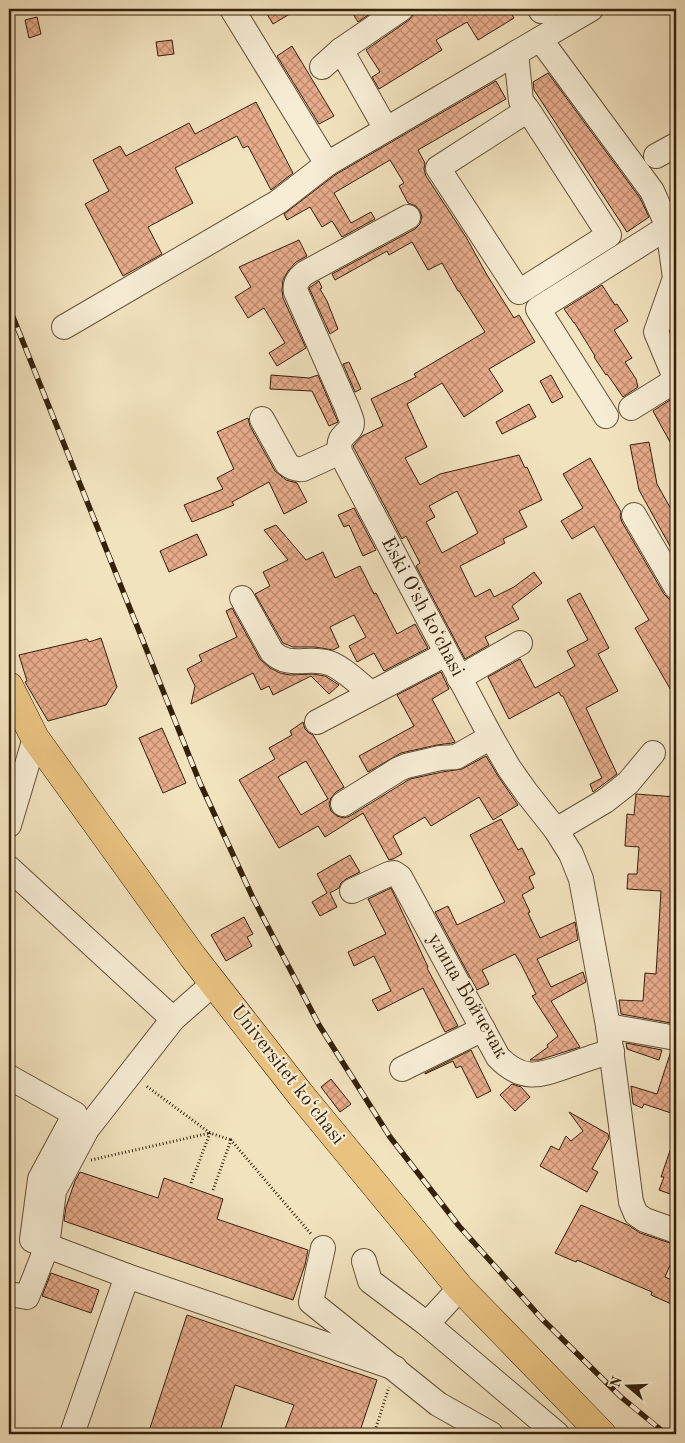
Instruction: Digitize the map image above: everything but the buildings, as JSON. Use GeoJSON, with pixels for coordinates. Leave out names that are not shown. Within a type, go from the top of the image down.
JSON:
{"type":"FeatureCollection","features":[{"type":"Feature","properties":{"kind":"main road","name":"Universitet kо‘chasi"},"geometry":{"type":"LineString","coordinates":[[9,686],[35,738],[193,957],[300,1094],[460,1288],[602,1434]]}},
{"type":"Feature","properties":{"kind":"street"},"geometry":{"type":"LineString","coordinates":[[232,9],[328,164]]}},
{"type":"Feature","properties":{"kind":"street"},"geometry":{"type":"LineString","coordinates":[[322,66],[401,9]]}},
{"type":"Feature","properties":{"kind":"street"},"geometry":{"type":"LineString","coordinates":[[540,9],[542,11],[546,9]]}},
{"type":"Feature","properties":{"kind":"street"},"geometry":{"type":"LineString","coordinates":[[64,327],[278,202],[328,164],[591,9]]}},
{"type":"Feature","properties":{"kind":"street"},"geometry":{"type":"LineString","coordinates":[[540,39],[652,191],[668,227],[675,278],[656,332],[676,380],[631,408]]}},
{"type":"Feature","properties":{"kind":"street"},"geometry":{"type":"LineString","coordinates":[[342,50],[386,130]]}},
{"type":"Feature","properties":{"kind":"street"},"geometry":{"type":"LineString","coordinates":[[516,53],[521,101],[528,110],[609,235],[519,292],[438,168],[528,110]]}},
{"type":"Feature","properties":{"kind":"street"},"geometry":{"type":"LineString","coordinates":[[262,419],[288,464],[297,470],[340,452],[338,445],[340,440],[350,428],[352,422],[295,288],[299,278],[305,273],[408,217]]}},
{"type":"Feature","properties":{"kind":"street"},"geometry":{"type":"LineString","coordinates":[[606,416],[538,309],[668,227]]}},
{"type":"Feature","properties":{"kind":"street","name":"Eski Oʻsh koʻchasi"},"geometry":{"type":"LineString","coordinates":[[340,452],[491,737],[509,768],[556,830],[571,854],[581,879],[608,1026],[631,1202],[636,1214],[645,1220],[676,1231]]}},
{"type":"Feature","properties":{"kind":"street"},"geometry":{"type":"LineString","coordinates":[[634,515],[676,587]]}},
{"type":"Feature","properties":{"kind":"street"},"geometry":{"type":"LineString","coordinates":[[242,598],[272,652],[277,657],[292,662],[316,660],[328,662],[335,665],[371,694]]}},
{"type":"Feature","properties":{"kind":"street"},"geometry":{"type":"LineString","coordinates":[[459,678],[520,643]]}},
{"type":"Feature","properties":{"kind":"street"},"geometry":{"type":"LineString","coordinates":[[317,722],[446,654]]}},
{"type":"Feature","properties":{"kind":"street"},"geometry":{"type":"LineString","coordinates":[[343,804],[399,768],[440,758],[456,757],[491,737]]}},
{"type":"Feature","properties":{"kind":"street"},"geometry":{"type":"LineString","coordinates":[[9,825],[35,738]]}},
{"type":"Feature","properties":{"kind":"street"},"geometry":{"type":"LineString","coordinates":[[556,830],[605,801],[628,783],[652,753]]}},
{"type":"Feature","properties":{"kind":"street"},"geometry":{"type":"LineString","coordinates":[[9,868],[173,1018]]}},
{"type":"Feature","properties":{"kind":"street","name":"улица Бойчечак"},"geometry":{"type":"LineString","coordinates":[[352,891],[389,874],[394,873],[400,877],[498,1057],[511,1069],[528,1074],[543,1075],[612,1051]]}},
{"type":"Feature","properties":{"kind":"street"},"geometry":{"type":"LineString","coordinates":[[9,1294],[27,1297],[47,1246],[54,1191],[87,1129],[173,1018],[214,983]]}},
{"type":"Feature","properties":{"kind":"street"},"geometry":{"type":"LineString","coordinates":[[608,1026],[676,1038]]}},
{"type":"Feature","properties":{"kind":"street"},"geometry":{"type":"LineString","coordinates":[[402,1069],[483,1029]]}},
{"type":"Feature","properties":{"kind":"street"},"geometry":{"type":"LineString","coordinates":[[9,1077],[75,1114],[40,1179],[32,1240],[127,1276],[395,1368]]}},
{"type":"Feature","properties":{"kind":"street"},"geometry":{"type":"LineString","coordinates":[[322,1248],[311,1302],[438,1404],[491,1434]]}},
{"type":"Feature","properties":{"kind":"street"},"geometry":{"type":"LineString","coordinates":[[364,1261],[370,1281],[427,1324],[556,1434]]}},
{"type":"Feature","properties":{"kind":"street"},"geometry":{"type":"LineString","coordinates":[[72,1434],[127,1276]]}},
{"type":"Feature","properties":{"kind":"street"},"geometry":{"type":"LineString","coordinates":[[427,1324],[460,1288]]}},
{"type":"Feature","properties":{"kind":"path"},"geometry":{"type":"LineString","coordinates":[[138,1080],[210,1133],[230,1140],[322,1248]]}},
{"type":"Feature","properties":{"kind":"path"},"geometry":{"type":"LineString","coordinates":[[91,1160],[210,1133]]}},
{"type":"Feature","properties":{"kind":"path"},"geometry":{"type":"LineString","coordinates":[[191,1183],[210,1133]]}},
{"type":"Feature","properties":{"kind":"path"},"geometry":{"type":"LineString","coordinates":[[213,1190],[230,1140]]}},
{"type":"Feature","properties":{"kind":"path"},"geometry":{"type":"LineString","coordinates":[[374,1434],[395,1368]]}},
{"type":"Feature","properties":{"kind":"railway"},"geometry":{"type":"LineString","coordinates":[[9,307],[200,783],[253,898],[319,1025],[390,1137],[459,1226],[542,1319],[621,1397],[666,1434]]}}]}
